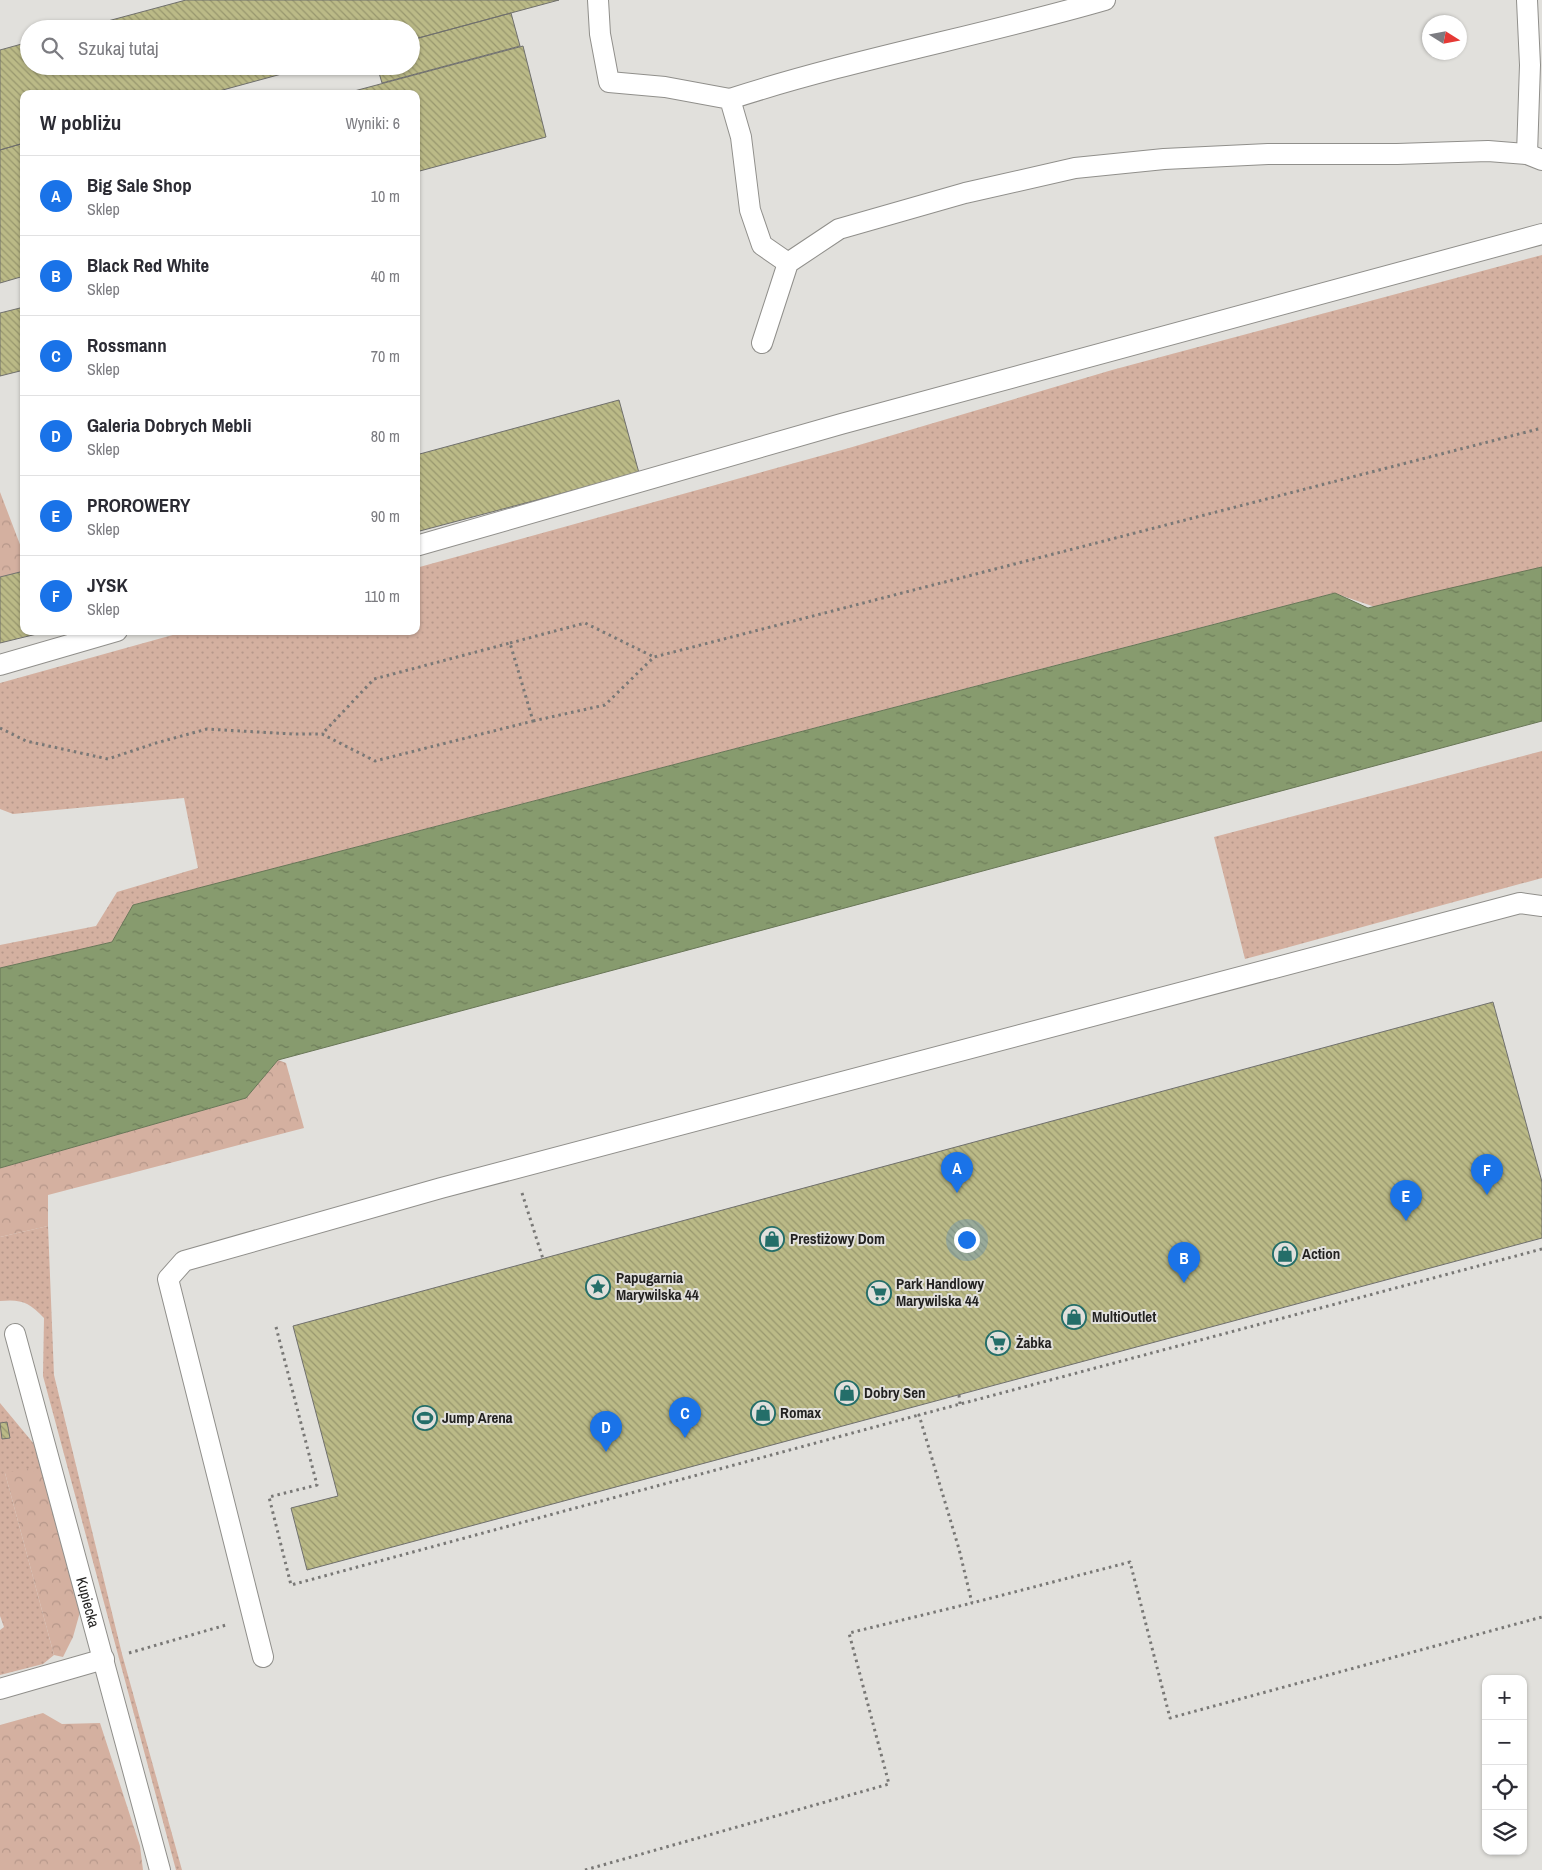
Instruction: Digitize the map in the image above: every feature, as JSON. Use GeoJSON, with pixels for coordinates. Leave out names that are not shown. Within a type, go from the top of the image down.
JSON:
{"type":"FeatureCollection","features":[{"type":"Feature","properties":{"kind":"lane"},"geometry":{"type":"LineString","coordinates":[[598,0],[600,34],[609,82],[665,87],[730,99],[856,62],[1033,21],[1105,0]]}},
{"type":"Feature","properties":{"kind":"lane"},"geometry":{"type":"LineString","coordinates":[[762,343],[788,263],[839,229],[965,193],[1075,168],[1164,159],[1268,154],[1397,154],[1488,151],[1534,157],[1527,0]]}},
{"type":"Feature","properties":{"kind":"lane"},"geometry":{"type":"LineString","coordinates":[[730,99],[741,137],[750,210],[762,245],[788,263]]}},
{"type":"Feature","properties":{"kind":"lane"},"geometry":{"type":"LineString","coordinates":[[420,545],[832,427],[1542,234]]}},
{"type":"Feature","properties":{"kind":"lane"},"geometry":{"type":"LineString","coordinates":[[0,665],[103,635]]}},
{"type":"Feature","properties":{"kind":"lane"},"geometry":{"type":"LineString","coordinates":[[262,1657],[168,1279],[184,1261],[514,1169],[1520,903],[1542,906]]}},
{"type":"Feature","properties":{"kind":"lane","name":"Kupiecka"},"geometry":{"type":"LineString","coordinates":[[15,1334],[160,1870]]}},
{"type":"Feature","properties":{"kind":"lane"},"geometry":{"type":"LineString","coordinates":[[0,1689],[104,1659]]}},
{"type":"Feature","properties":{"kind":"path"},"geometry":{"type":"LineString","coordinates":[[0,728],[26,740],[108,759],[207,729],[322,734],[375,761],[605,705],[654,657],[1542,428]]}},
{"type":"Feature","properties":{"kind":"path"},"geometry":{"type":"LineString","coordinates":[[322,734],[374,679],[585,623],[654,657]]}},
{"type":"Feature","properties":{"kind":"path"},"geometry":{"type":"LineString","coordinates":[[510,643],[533,721]]}},
{"type":"Feature","properties":{"kind":"path"},"geometry":{"type":"LineString","coordinates":[[514,1169],[543,1259]]}},
{"type":"Feature","properties":{"kind":"path"},"geometry":{"type":"LineString","coordinates":[[276,1327],[317,1485],[269,1497],[291,1585],[1542,1249]]}},
{"type":"Feature","properties":{"kind":"path"},"geometry":{"type":"LineString","coordinates":[[959,1395],[960,1404]]}},
{"type":"Feature","properties":{"kind":"path"},"geometry":{"type":"LineString","coordinates":[[919,1415],[972,1603]]}},
{"type":"Feature","properties":{"kind":"path"},"geometry":{"type":"LineString","coordinates":[[585,1870],[889,1784],[848,1633],[1130,1562],[1170,1718],[1542,1618]]}},
{"type":"Feature","properties":{"kind":"path"},"geometry":{"type":"LineString","coordinates":[[104,1659],[253,1618]]}},
{"type":"Feature","properties":{"kind":"green space"},"geometry":{"type":"Polygon","coordinates":[[[1542,255],[1542,568],[1375,607],[1334,593],[133,905],[112,942],[0,968],[0,945],[96,926],[117,892],[198,868],[184,798],[13,814],[0,809],[0,683],[173,635],[420,635],[420,567],[849,448],[1112,370],[1542,255]]]}},
{"type":"Feature","properties":{"kind":"green space"},"geometry":{"type":"Polygon","coordinates":[[[0,492],[20,544],[20,572],[0,577],[0,492]]]}},
{"type":"Feature","properties":{"kind":"green space"},"geometry":{"type":"Polygon","coordinates":[[[1542,751],[1542,878],[1245,959],[1214,837],[1542,751]]]}},
{"type":"Feature","properties":{"kind":"green space"},"geometry":{"type":"Polygon","coordinates":[[[278,1060],[286,1063],[304,1128],[48,1195],[48,1226],[0,1237],[0,1168],[246,1098],[278,1060]]]}},
{"type":"Feature","properties":{"kind":"green space"},"geometry":{"type":"Polygon","coordinates":[[[48,1226],[54,1375],[122,1654],[182,1870],[176,1870],[43,1376],[44,1318],[34,1308],[19,1301],[0,1301],[0,1237],[48,1226]]]}},
{"type":"Feature","properties":{"kind":"green space"},"geometry":{"type":"Polygon","coordinates":[[[0,1403],[34,1444],[45,1475],[5,1473],[54,1655],[43,1664],[0,1675],[0,1630],[4,1627],[0,1616],[0,1403]]]}},
{"type":"Feature","properties":{"kind":"green space"},"geometry":{"type":"Polygon","coordinates":[[[27,1469],[45,1475],[80,1612],[73,1637],[63,1657],[54,1655],[5,1473],[27,1469]]]}},
{"type":"Feature","properties":{"kind":"green space"},"geometry":{"type":"Polygon","coordinates":[[[43,1713],[62,1724],[100,1723],[140,1846],[143,1870],[0,1870],[0,1725],[43,1713]]]}},
{"type":"Feature","properties":{"kind":"water"},"geometry":{"type":"Polygon","coordinates":[[[1542,567],[1542,721],[278,1060],[246,1098],[0,1168],[0,968],[112,942],[133,905],[1335,593],[1368,608],[1542,567]]]}},
{"type":"Feature","properties":{"kind":"building"},"geometry":{"type":"Polygon","coordinates":[[[186,0],[559,0],[420,38],[420,20],[112,20],[186,0]]]}},
{"type":"Feature","properties":{"kind":"building"},"geometry":{"type":"Polygon","coordinates":[[[511,13],[520,46],[420,73],[420,38],[511,13]]]}},
{"type":"Feature","properties":{"kind":"building"},"geometry":{"type":"Polygon","coordinates":[[[20,44],[20,75],[278,75],[223,90],[20,90],[20,144],[0,150],[0,50],[20,44]]]}},
{"type":"Feature","properties":{"kind":"building"},"geometry":{"type":"Polygon","coordinates":[[[523,46],[546,137],[420,171],[420,90],[358,90],[523,46]]]}},
{"type":"Feature","properties":{"kind":"building"},"geometry":{"type":"Polygon","coordinates":[[[380,75],[412,75],[382,83],[380,75]]]}},
{"type":"Feature","properties":{"kind":"building"},"geometry":{"type":"Polygon","coordinates":[[[20,144],[20,277],[0,283],[0,150],[20,144]]]}},
{"type":"Feature","properties":{"kind":"building"},"geometry":{"type":"Polygon","coordinates":[[[20,308],[20,371],[0,376],[0,313],[20,308]]]}},
{"type":"Feature","properties":{"kind":"building"},"geometry":{"type":"Polygon","coordinates":[[[619,400],[639,473],[420,531],[420,454],[619,400]]]}},
{"type":"Feature","properties":{"kind":"building"},"geometry":{"type":"Polygon","coordinates":[[[20,572],[20,635],[33,635],[0,643],[0,577],[20,572]]]}},
{"type":"Feature","properties":{"kind":"building","name":"Park Handlowy Marywilska 44"},"geometry":{"type":"Polygon","coordinates":[[[1493,1002],[1542,1182],[1542,1238],[307,1570],[291,1508],[338,1496],[293,1326],[1493,1002]]]}},
{"type":"Feature","properties":{"kind":"building"},"geometry":{"type":"Polygon","coordinates":[[[7,1422],[10,1438],[2,1439],[0,1423],[7,1422]]]}},
{"type":"Feature","properties":{"kind":"place","name":"Big Sale Shop"},"geometry":{"type":"Point","coordinates":[957,1193]}},
{"type":"Feature","properties":{"kind":"place","name":"JYSK"},"geometry":{"type":"Point","coordinates":[1487,1195]}},
{"type":"Feature","properties":{"kind":"place","name":"PROROWERY"},"geometry":{"type":"Point","coordinates":[1406,1221]}},
{"type":"Feature","properties":{"kind":"place","name":"Prestiżowy Dom"},"geometry":{"type":"Point","coordinates":[772,1239]}},
{"type":"Feature","properties":{"kind":"place","name":"Action"},"geometry":{"type":"Point","coordinates":[1285,1254]}},
{"type":"Feature","properties":{"kind":"place","name":"Black Red White"},"geometry":{"type":"Point","coordinates":[1184,1283]}},
{"type":"Feature","properties":{"kind":"place","name":"Papugarnia Marywilska 44"},"geometry":{"type":"Point","coordinates":[598,1287]}},
{"type":"Feature","properties":{"kind":"place","name":"Park Handlowy Marywilska 44"},"geometry":{"type":"Point","coordinates":[879,1293]}},
{"type":"Feature","properties":{"kind":"place","name":"MultiOutlet"},"geometry":{"type":"Point","coordinates":[1074,1317]}},
{"type":"Feature","properties":{"kind":"place","name":"Żabka"},"geometry":{"type":"Point","coordinates":[998,1343]}},
{"type":"Feature","properties":{"kind":"place","name":"Dobry Sen"},"geometry":{"type":"Point","coordinates":[847,1393]}},
{"type":"Feature","properties":{"kind":"place","name":"Romax"},"geometry":{"type":"Point","coordinates":[763,1413]}},
{"type":"Feature","properties":{"kind":"place","name":"Jump Arena"},"geometry":{"type":"Point","coordinates":[425,1418]}},
{"type":"Feature","properties":{"kind":"place","name":"Rossmann"},"geometry":{"type":"Point","coordinates":[685,1438]}},
{"type":"Feature","properties":{"kind":"place","name":"Galeria Dobrych Mebli"},"geometry":{"type":"Point","coordinates":[606,1452]}}]}
